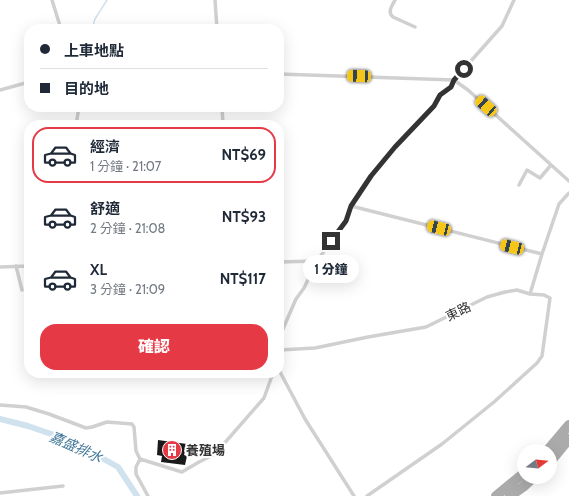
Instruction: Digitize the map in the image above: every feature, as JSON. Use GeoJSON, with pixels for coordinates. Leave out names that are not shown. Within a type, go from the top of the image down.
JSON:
{"type":"FeatureCollection","features":[{"type":"Feature","properties":{"kind":"main road"},"geometry":{"type":"LineString","coordinates":[[553,444],[569,425]]}},
{"type":"Feature","properties":{"kind":"main road"},"geometry":{"type":"LineString","coordinates":[[557,454],[569,439]]}},
{"type":"Feature","properties":{"kind":"main road"},"geometry":{"type":"LineString","coordinates":[[496,496],[517,479]]}},
{"type":"Feature","properties":{"kind":"main road"},"geometry":{"type":"LineString","coordinates":[[510,496],[525,484]]}},
{"type":"Feature","properties":{"kind":"lane"},"geometry":{"type":"LineString","coordinates":[[52,0],[59,24]]}},
{"type":"Feature","properties":{"kind":"lane"},"geometry":{"type":"LineString","coordinates":[[215,0],[217,24]]}},
{"type":"Feature","properties":{"kind":"lane"},"geometry":{"type":"LineString","coordinates":[[395,0],[390,14],[414,27]]}},
{"type":"Feature","properties":{"kind":"lane"},"geometry":{"type":"LineString","coordinates":[[284,327],[296,299],[304,288],[317,261],[346,221],[351,206],[371,176],[395,147],[434,106],[440,95],[451,87],[454,80],[502,26],[514,0]]}},
{"type":"Feature","properties":{"kind":"lane"},"geometry":{"type":"LineString","coordinates":[[284,74],[454,80],[468,90],[569,181]]}},
{"type":"Feature","properties":{"kind":"lane"},"geometry":{"type":"LineString","coordinates":[[0,90],[24,83]]}},
{"type":"Feature","properties":{"kind":"lane"},"geometry":{"type":"LineString","coordinates":[[519,185],[527,170],[540,178],[551,165]]}},
{"type":"Feature","properties":{"kind":"lane"},"geometry":{"type":"LineString","coordinates":[[530,294],[559,204],[569,193]]}},
{"type":"Feature","properties":{"kind":"lane"},"geometry":{"type":"LineString","coordinates":[[351,206],[542,254]]}},
{"type":"Feature","properties":{"kind":"lane"},"geometry":{"type":"LineString","coordinates":[[284,262],[317,261]]}},
{"type":"Feature","properties":{"kind":"lane"},"geometry":{"type":"LineString","coordinates":[[16,266],[22,290]]}},
{"type":"Feature","properties":{"kind":"lane"},"geometry":{"type":"LineString","coordinates":[[0,267],[24,266]]}},
{"type":"Feature","properties":{"kind":"lane","name":"東路"},"geometry":{"type":"LineString","coordinates":[[284,350],[315,348],[426,327],[487,297],[505,292],[517,290],[530,294],[544,295],[550,298],[542,356],[537,363],[494,402],[442,444],[367,496]]}},
{"type":"Feature","properties":{"kind":"lane"},"geometry":{"type":"LineString","coordinates":[[0,405],[26,408],[49,414],[86,428],[107,422],[132,424],[134,427],[136,451],[140,459],[182,472],[214,454],[264,398],[271,378]]}},
{"type":"Feature","properties":{"kind":"lane"},"geometry":{"type":"LineString","coordinates":[[283,378],[305,419],[354,496]]}},
{"type":"Feature","properties":{"kind":"lane"},"geometry":{"type":"LineString","coordinates":[[140,459],[136,467],[136,474],[148,496]]}},
{"type":"Feature","properties":{"kind":"lane"},"geometry":{"type":"LineString","coordinates":[[0,493],[63,486]]}},
{"type":"Feature","properties":{"kind":"building","name":"養殖場"},"geometry":{"type":"Polygon","coordinates":[[[158,440],[187,444],[184,455],[187,456],[185,465],[161,462],[162,456],[157,455],[158,440]]]}},
{"type":"Feature","properties":{"kind":"waterway"},"geometry":{"type":"LineString","coordinates":[[94,24],[107,0]]}},
{"type":"Feature","properties":{"kind":"waterway","name":"嘉盛排水"},"geometry":{"type":"LineString","coordinates":[[0,419],[28,426],[60,437],[118,467],[137,496]]}},
{"type":"Feature","properties":{"kind":"place","name":"養殖場"},"geometry":{"type":"Point","coordinates":[172,450]}},
{"type":"Feature","properties":{"kind":"route"},"geometry":{"type":"LineString","coordinates":[[331,241],[346,221],[351,206],[371,176],[395,147],[434,106],[440,95],[451,87],[454,80],[464,69]]}}]}
